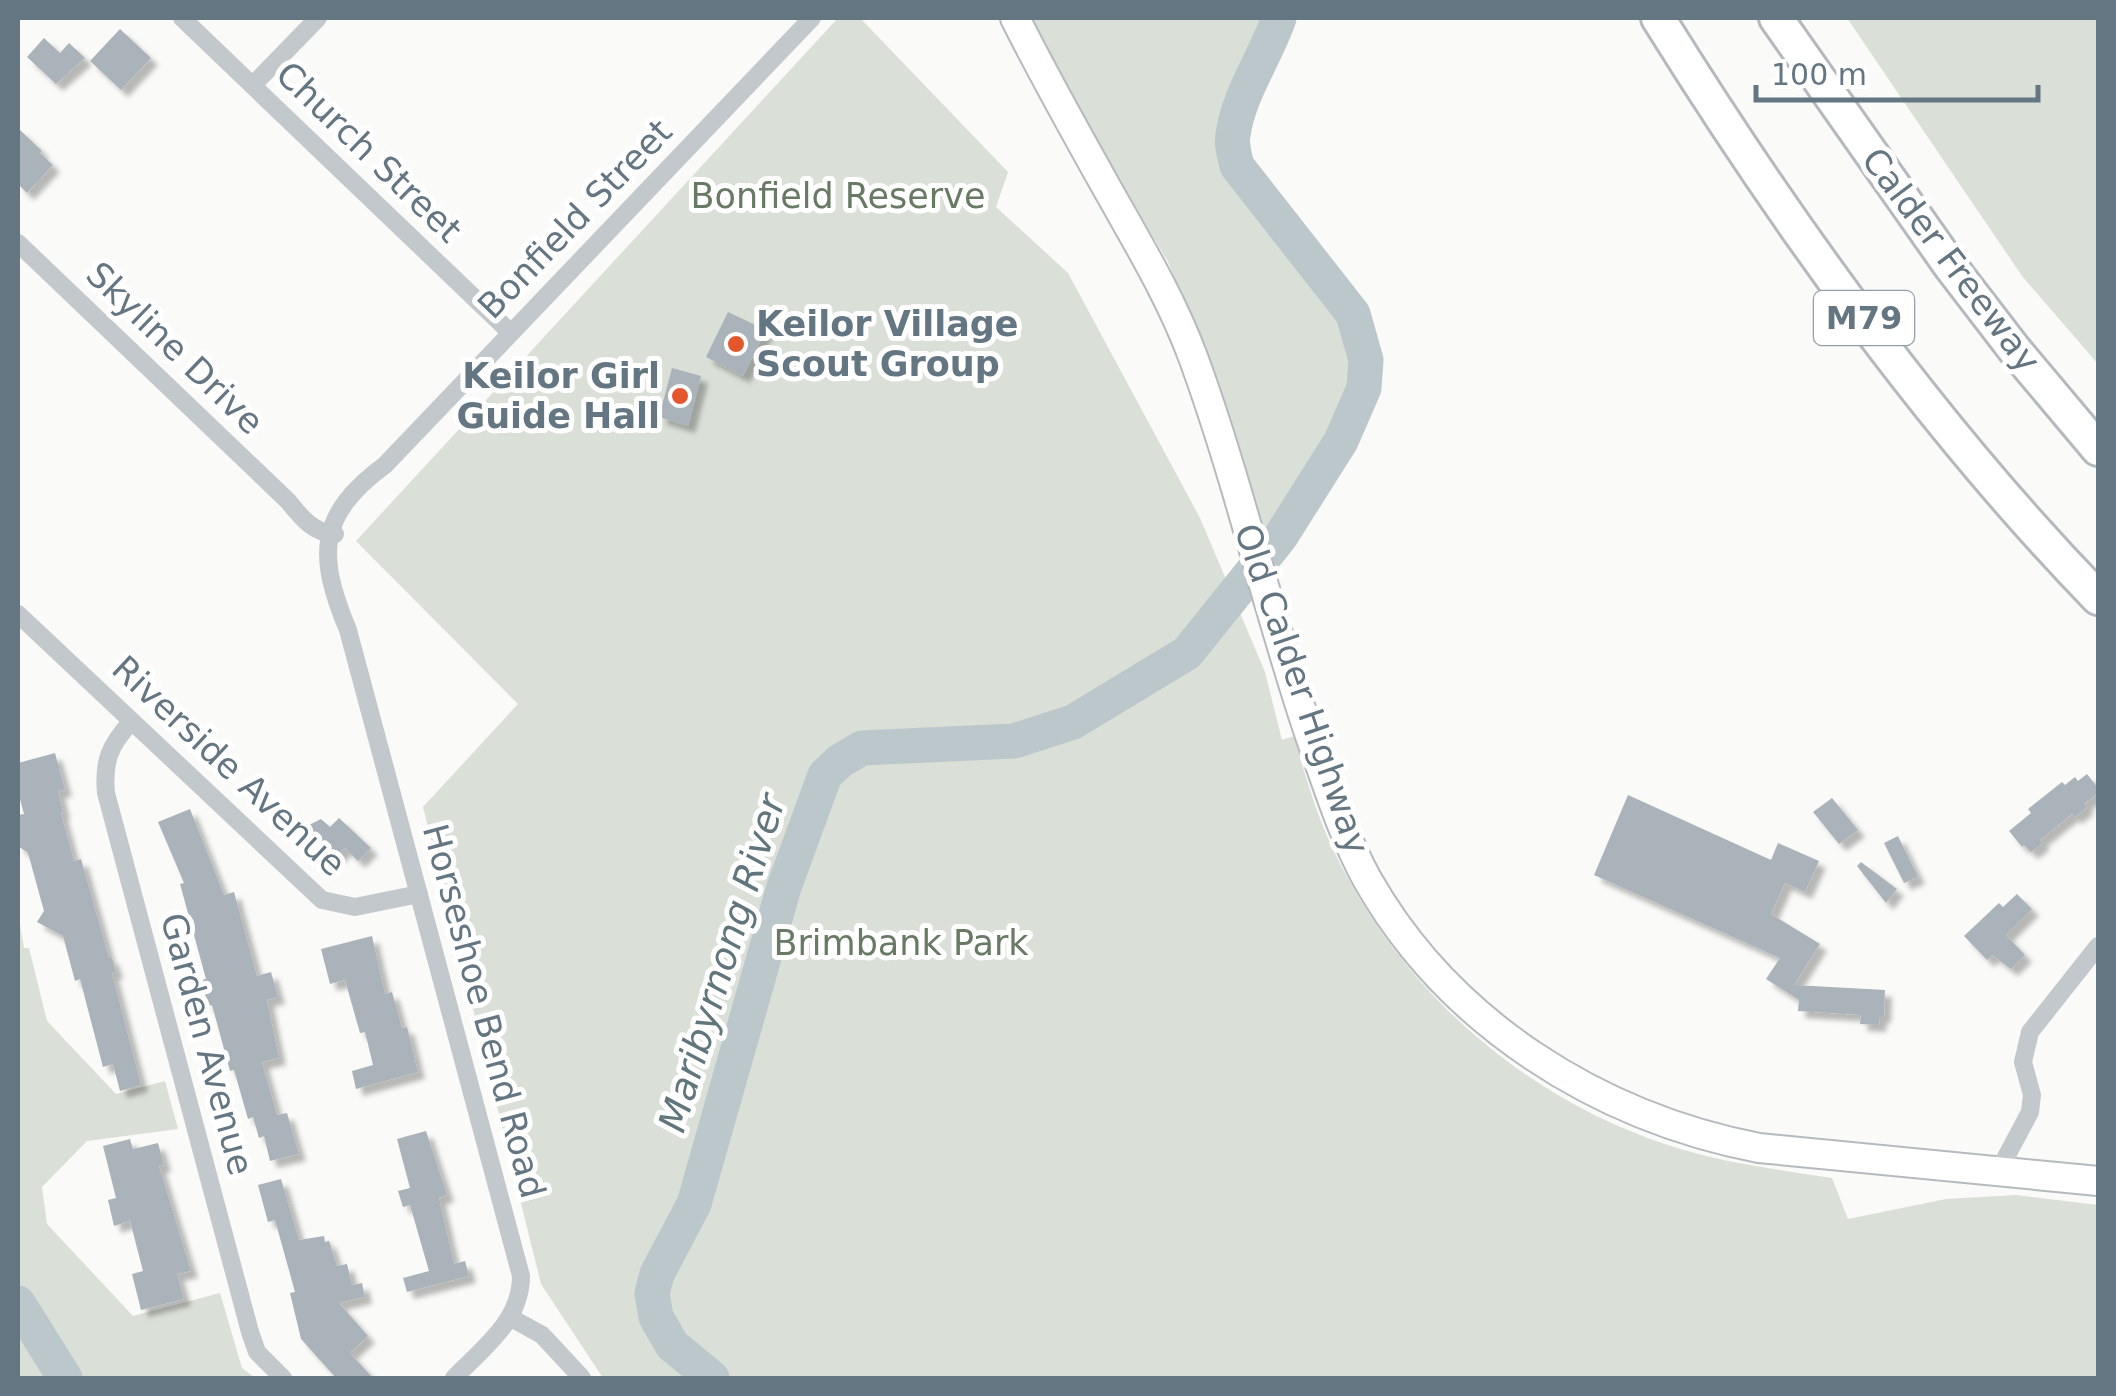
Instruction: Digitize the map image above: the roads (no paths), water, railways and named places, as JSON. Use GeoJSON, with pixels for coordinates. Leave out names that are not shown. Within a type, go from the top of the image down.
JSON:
{"type":"FeatureCollection","features":[{"type":"Feature","properties":{"kind":"highway","name":"M79"},"geometry":{"type":"LineString","coordinates":[[1658,18],[1814,250],[1899,366],[1986,474],[2098,602]]}},
{"type":"Feature","properties":{"kind":"highway","name":"Calder Freeway"},"geometry":{"type":"LineString","coordinates":[[1776,18],[1951,267],[2098,449]]}},
{"type":"Feature","properties":{"kind":"main road","name":"Old Calder Highway"},"geometry":{"type":"LineString","coordinates":[[998,18],[1091,159]]}},
{"type":"Feature","properties":{"kind":"main road","name":"Old Calder Highway"},"geometry":{"type":"LineString","coordinates":[[1014,18],[1148,257],[1185,335],[1224,452],[1288,672],[1338,816],[1387,910],[1442,978],[1534,1057],[1600,1097],[1707,1138],[1759,1148],[2098,1181]]}},
{"type":"Feature","properties":{"kind":"street","name":"Church Street"},"geometry":{"type":"LineString","coordinates":[[182,18],[510,334]]}},
{"type":"Feature","properties":{"kind":"street"},"geometry":{"type":"LineString","coordinates":[[254,85],[318,18]]}},
{"type":"Feature","properties":{"kind":"street","name":"Bonfield Street"},"geometry":{"type":"LineString","coordinates":[[333,530],[346,519],[385,465],[812,18]]}},
{"type":"Feature","properties":{"kind":"street","name":"Skyline Drive"},"geometry":{"type":"LineString","coordinates":[[18,242],[288,500],[333,530]]}},
{"type":"Feature","properties":{"kind":"street","name":"Horseshoe Bend Road"},"geometry":{"type":"LineString","coordinates":[[333,530],[328,568],[518,1260],[521,1290],[511,1318]]}},
{"type":"Feature","properties":{"kind":"street","name":"Riverside Avenue"},"geometry":{"type":"LineString","coordinates":[[18,614],[322,900],[355,908],[419,894]]}},
{"type":"Feature","properties":{"kind":"street","name":"Garden Avenue"},"geometry":{"type":"LineString","coordinates":[[132,722],[109,750],[104,776],[106,793],[250,1332],[257,1352],[283,1378]]}},
{"type":"Feature","properties":{"kind":"street"},"geometry":{"type":"LineString","coordinates":[[1998,1172],[2030,1112],[2032,1095],[2023,1062],[2030,1032],[2098,946]]}},
{"type":"Feature","properties":{"kind":"street"},"geometry":{"type":"LineString","coordinates":[[454,1378],[511,1318],[542,1336],[582,1378]]}},
{"type":"Feature","properties":{"kind":"waterway","name":"Maribyrnong River"},"geometry":{"type":"LineString","coordinates":[[712,1378],[672,1345],[656,1317],[652,1293],[657,1274],[694,1204],[784,887],[825,775],[862,748],[1014,741],[1073,722],[1187,653],[1281,536],[1341,441],[1364,388],[1366,360],[1353,314],[1237,166],[1234,155],[1240,105],[1279,18]]}},
{"type":"Feature","properties":{"kind":"waterway","name":"Maribyrnong River"},"geometry":{"type":"LineString","coordinates":[[18,1303],[65,1378]]}},
{"type":"Feature","properties":{"kind":"place","name":"Keilor Village Scout Group"},"geometry":{"type":"Point","coordinates":[736,344]}},
{"type":"Feature","properties":{"kind":"place","name":"Keilor Girl Guide Hall"},"geometry":{"type":"Point","coordinates":[680,396]}},
{"type":"Feature","properties":{"kind":"park label","name":"Bonfield Reserve"},"geometry":{"type":"Point","coordinates":[838,196]}},
{"type":"Feature","properties":{"kind":"park label","name":"Brimbank Park"},"geometry":{"type":"Point","coordinates":[901,943]}}]}
